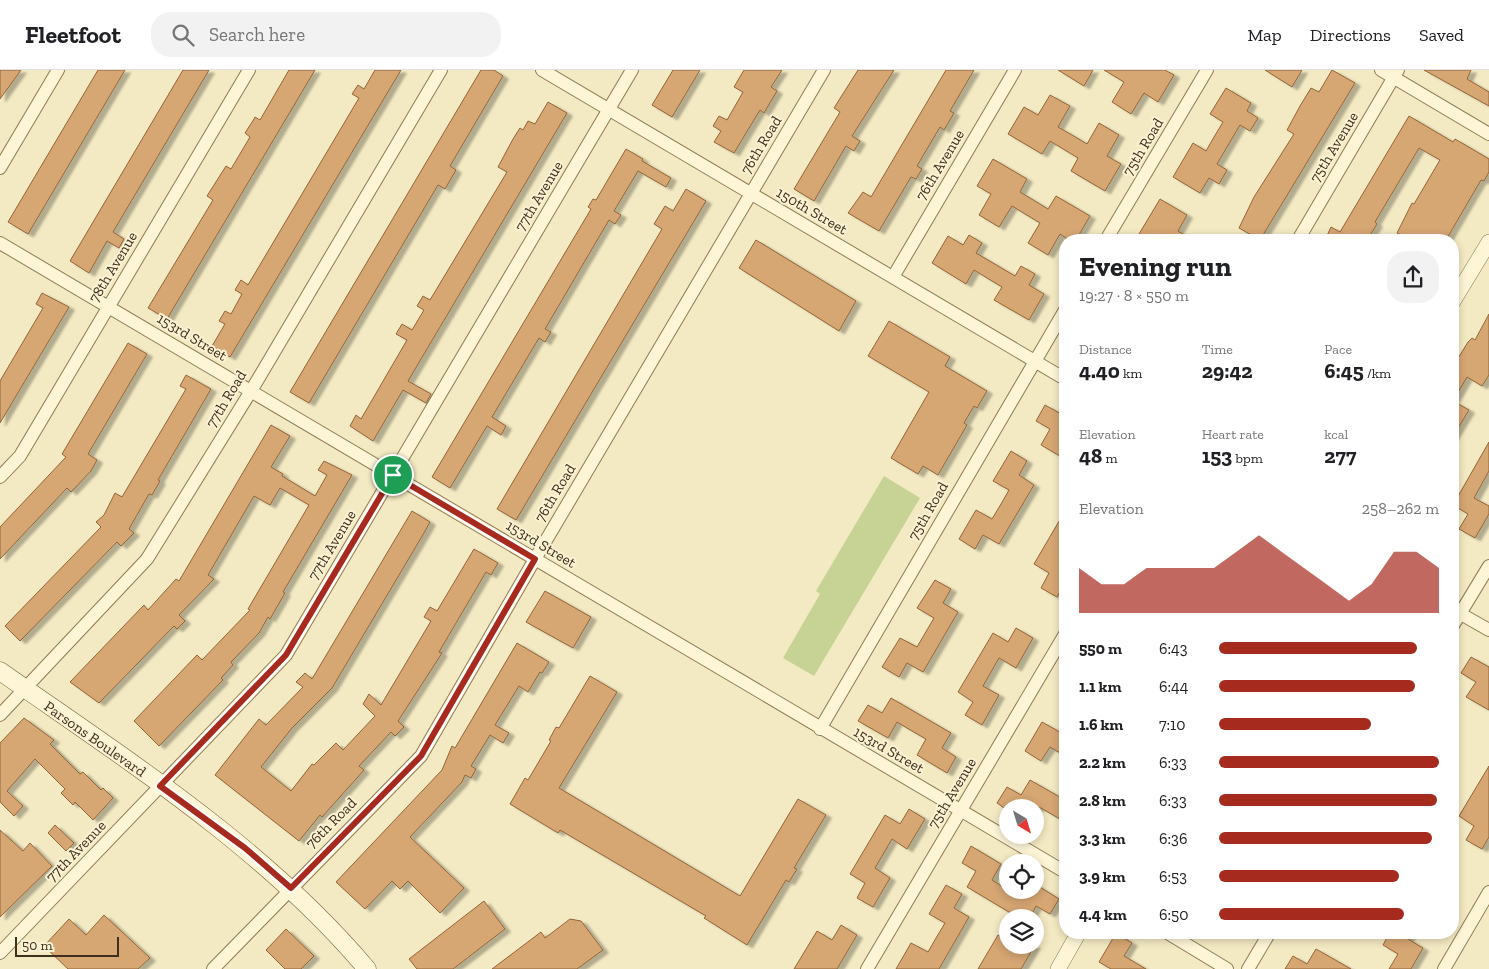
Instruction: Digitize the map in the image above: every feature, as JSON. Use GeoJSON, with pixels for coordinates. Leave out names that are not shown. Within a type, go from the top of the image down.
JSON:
{"type":"FeatureCollection","features":[{"type":"Feature","properties":{"kind":"main road","name":"Parsons Boulevard"},"geometry":{"type":"LineString","coordinates":[[0,671],[245,848],[291,888],[366,969]]}},
{"type":"Feature","properties":{"kind":"street"},"geometry":{"type":"LineString","coordinates":[[0,168],[58,70]]}},
{"type":"Feature","properties":{"kind":"street","name":"78th Avenue"},"geometry":{"type":"LineString","coordinates":[[0,477],[20,456],[249,70]]}},
{"type":"Feature","properties":{"kind":"street","name":"77th Road"},"geometry":{"type":"LineString","coordinates":[[0,715],[147,559],[251,391],[441,70]]}},
{"type":"Feature","properties":{"kind":"street","name":"150th Street"},"geometry":{"type":"LineString","coordinates":[[542,70],[1059,375]]}},
{"type":"Feature","properties":{"kind":"street","name":"77th Avenue"},"geometry":{"type":"LineString","coordinates":[[0,953],[286,655],[632,70]]}},
{"type":"Feature","properties":{"kind":"street","name":"76th Road"},"geometry":{"type":"LineString","coordinates":[[213,969],[421,756],[824,70]]}},
{"type":"Feature","properties":{"kind":"street","name":"76th Avenue"},"geometry":{"type":"LineString","coordinates":[[893,277],[1015,70]]}},
{"type":"Feature","properties":{"kind":"street","name":"75th Road"},"geometry":{"type":"LineString","coordinates":[[1110,234],[1207,70]]}},
{"type":"Feature","properties":{"kind":"street"},"geometry":{"type":"LineString","coordinates":[[1381,70],[1396,74],[1489,134]]}},
{"type":"Feature","properties":{"kind":"street","name":"75th Avenue"},"geometry":{"type":"LineString","coordinates":[[1302,234],[1396,74]]}},
{"type":"Feature","properties":{"kind":"street","name":"153rd Street"},"geometry":{"type":"LineString","coordinates":[[0,242],[820,729],[1059,869]]}},
{"type":"Feature","properties":{"kind":"street"},"geometry":{"type":"LineString","coordinates":[[1459,291],[1489,242]]}},
{"type":"Feature","properties":{"kind":"street","name":"75th Road"},"geometry":{"type":"LineString","coordinates":[[820,729],[1059,320]]}},
{"type":"Feature","properties":{"kind":"street"},"geometry":{"type":"LineString","coordinates":[[1459,608],[1489,566]]}},
{"type":"Feature","properties":{"kind":"street"},"geometry":{"type":"LineString","coordinates":[[1459,612],[1489,630]]}},
{"type":"Feature","properties":{"kind":"street","name":"75th Avenue"},"geometry":{"type":"LineString","coordinates":[[867,969],[1059,644]]}},
{"type":"Feature","properties":{"kind":"street"},"geometry":{"type":"LineString","coordinates":[[1444,969],[1489,892]]}},
{"type":"Feature","properties":{"kind":"street"},"geometry":{"type":"LineString","coordinates":[[1058,969],[1075,939]]}},
{"type":"Feature","properties":{"kind":"street"},"geometry":{"type":"LineString","coordinates":[[1178,939],[1227,969]]}},
{"type":"Feature","properties":{"kind":"street"},"geometry":{"type":"LineString","coordinates":[[1248,969],[1266,939]]}},
{"type":"Feature","properties":{"kind":"green space"},"geometry":{"type":"Polygon","coordinates":[[[884,476],[920,498],[814,676],[783,658],[820,594],[816,591],[884,476]]]}},
{"type":"Feature","properties":{"kind":"building"},"geometry":{"type":"Polygon","coordinates":[[[0,70],[21,70],[0,99],[0,70]]]}},
{"type":"Feature","properties":{"kind":"building"},"geometry":{"type":"Polygon","coordinates":[[[98,70],[125,70],[28,234],[8,222],[98,70]]]}},
{"type":"Feature","properties":{"kind":"building"},"geometry":{"type":"Polygon","coordinates":[[[183,70],[209,70],[113,232],[124,239],[119,248],[107,241],[89,273],[70,261],[183,70]]]}},
{"type":"Feature","properties":{"kind":"building"},"geometry":{"type":"Polygon","coordinates":[[[289,70],[315,70],[167,319],[148,308],[213,200],[207,196],[226,166],[231,169],[250,137],[245,133],[255,117],[260,120],[289,70]]]}},
{"type":"Feature","properties":{"kind":"building"},"geometry":{"type":"Polygon","coordinates":[[[375,70],[401,70],[230,357],[212,346],[225,324],[219,321],[225,311],[231,314],[242,294],[235,290],[241,280],[248,285],[359,98],[352,94],[358,85],[364,89],[375,70]]]}},
{"type":"Feature","properties":{"kind":"building"},"geometry":{"type":"Polygon","coordinates":[[[481,70],[494,70],[503,76],[450,166],[456,170],[445,189],[438,185],[309,403],[290,392],[481,70]]]}},
{"type":"Feature","properties":{"kind":"building"},"geometry":{"type":"Polygon","coordinates":[[[673,70],[700,70],[672,117],[652,105],[673,70]]]}},
{"type":"Feature","properties":{"kind":"building"},"geometry":{"type":"Polygon","coordinates":[[[744,70],[782,70],[771,87],[777,91],[764,113],[760,110],[734,153],[714,142],[721,131],[713,126],[719,116],[727,120],[743,92],[734,87],[744,70]]]}},
{"type":"Feature","properties":{"kind":"building"},"geometry":{"type":"Polygon","coordinates":[[[858,70],[894,70],[852,136],[860,141],[854,151],[846,146],[814,201],[794,189],[840,112],[834,108],[858,70]]]}},
{"type":"Feature","properties":{"kind":"building"},"geometry":{"type":"Polygon","coordinates":[[[946,70],[974,70],[950,111],[954,113],[944,130],[940,127],[917,166],[922,169],[916,179],[911,177],[879,231],[848,213],[863,192],[871,197],[946,70]]]}},
{"type":"Feature","properties":{"kind":"building"},"geometry":{"type":"Polygon","coordinates":[[[1058,70],[1093,70],[1084,86],[1058,70]]]}},
{"type":"Feature","properties":{"kind":"building"},"geometry":{"type":"Polygon","coordinates":[[[1104,70],[1165,70],[1174,75],[1158,102],[1144,93],[1131,114],[1112,102],[1124,82],[1104,70]]]}},
{"type":"Feature","properties":{"kind":"building"},"geometry":{"type":"Polygon","coordinates":[[[1265,70],[1302,70],[1292,87],[1265,70]]]}},
{"type":"Feature","properties":{"kind":"building"},"geometry":{"type":"Polygon","coordinates":[[[1332,70],[1355,83],[1264,234],[1250,234],[1239,228],[1254,197],[1294,134],[1287,130],[1311,88],[1319,92],[1332,70]]]}},
{"type":"Feature","properties":{"kind":"building"},"geometry":{"type":"Polygon","coordinates":[[[1424,70],[1471,70],[1467,79],[1489,92],[1489,106],[1424,70]]]}},
{"type":"Feature","properties":{"kind":"building"},"geometry":{"type":"Polygon","coordinates":[[[1226,88],[1251,103],[1247,111],[1258,118],[1250,131],[1240,125],[1217,164],[1227,170],[1219,184],[1209,178],[1200,193],[1173,177],[1193,143],[1206,151],[1223,122],[1210,114],[1226,88]]]}},
{"type":"Feature","properties":{"kind":"building"},"geometry":{"type":"Polygon","coordinates":[[[1050,95],[1070,106],[1058,127],[1087,144],[1099,123],[1119,135],[1107,156],[1121,164],[1105,191],[1071,171],[1078,158],[1050,141],[1042,154],[1008,134],[1024,107],[1038,115],[1050,95]]]}},
{"type":"Feature","properties":{"kind":"building"},"geometry":{"type":"Polygon","coordinates":[[[548,102],[567,113],[408,381],[431,394],[426,403],[403,390],[373,441],[350,426],[356,415],[361,419],[407,340],[396,334],[402,324],[412,330],[424,310],[417,306],[423,296],[430,300],[507,172],[498,167],[513,139],[520,128],[523,130],[528,121],[535,124],[548,102]]]}},
{"type":"Feature","properties":{"kind":"building"},"geometry":{"type":"Polygon","coordinates":[[[1409,116],[1453,142],[1455,139],[1489,159],[1489,172],[1484,181],[1481,180],[1450,234],[1397,233],[1412,203],[1414,204],[1440,160],[1419,148],[1375,222],[1377,224],[1371,234],[1328,234],[1331,227],[1340,232],[1409,116]]]}},
{"type":"Feature","properties":{"kind":"building"},"geometry":{"type":"Polygon","coordinates":[[[626,149],[671,178],[666,187],[638,171],[614,211],[621,215],[615,224],[609,220],[545,329],[551,332],[545,342],[539,338],[492,417],[506,426],[501,435],[487,426],[450,488],[432,477],[591,209],[588,207],[593,199],[596,200],[626,149]]]}},
{"type":"Feature","properties":{"kind":"building"},"geometry":{"type":"Polygon","coordinates":[[[993,159],[1027,179],[1020,192],[1048,209],[1056,196],[1090,216],[1080,234],[1059,234],[1048,255],[1028,243],[1040,223],[1012,206],[999,227],[979,215],[991,194],[977,186],[993,159]]]}},
{"type":"Feature","properties":{"kind":"building"},"geometry":{"type":"Polygon","coordinates":[[[686,189],[706,201],[516,520],[497,509],[662,229],[654,224],[665,206],[673,211],[686,189]]]}},
{"type":"Feature","properties":{"kind":"building"},"geometry":{"type":"Polygon","coordinates":[[[1160,199],[1187,215],[1178,231],[1183,234],[1139,234],[1160,199]]]}},
{"type":"Feature","properties":{"kind":"building"},"geometry":{"type":"Polygon","coordinates":[[[969,235],[982,243],[976,253],[1015,276],[1021,266],[1035,274],[1029,285],[1044,294],[1029,320],[994,300],[1002,287],[974,270],[966,284],[932,263],[948,236],[963,245],[969,235]]]}},
{"type":"Feature","properties":{"kind":"building"},"geometry":{"type":"Polygon","coordinates":[[[756,240],[856,301],[839,331],[739,268],[756,240]]]}},
{"type":"Feature","properties":{"kind":"building"},"geometry":{"type":"Polygon","coordinates":[[[42,293],[69,307],[0,423],[0,381],[43,308],[36,304],[42,293]]]}},
{"type":"Feature","properties":{"kind":"building"},"geometry":{"type":"Polygon","coordinates":[[[1489,314],[1489,375],[1482,386],[1467,377],[1459,391],[1459,357],[1468,342],[1472,338],[1475,340],[1489,314]]]}},
{"type":"Feature","properties":{"kind":"building"},"geometry":{"type":"Polygon","coordinates":[[[889,321],[950,357],[945,366],[987,391],[977,408],[974,406],[964,423],[967,425],[938,475],[923,466],[918,474],[891,458],[929,392],[868,356],[889,321]]]}},
{"type":"Feature","properties":{"kind":"building"},"geometry":{"type":"Polygon","coordinates":[[[128,343],[147,354],[88,454],[97,460],[91,471],[71,492],[67,488],[0,559],[0,527],[66,457],[62,454],[128,343]]]}},
{"type":"Feature","properties":{"kind":"building"},"geometry":{"type":"Polygon","coordinates":[[[186,375],[211,389],[158,480],[160,481],[152,495],[149,494],[129,529],[134,533],[121,546],[117,542],[20,641],[5,626],[101,527],[96,522],[104,515],[115,493],[122,497],[186,389],[180,386],[186,375]]]}},
{"type":"Feature","properties":{"kind":"building"},"geometry":{"type":"Polygon","coordinates":[[[1459,404],[1469,410],[1459,426],[1459,404]]]}},
{"type":"Feature","properties":{"kind":"building"},"geometry":{"type":"Polygon","coordinates":[[[1045,405],[1059,413],[1059,456],[1041,445],[1050,429],[1036,421],[1045,405]]]}},
{"type":"Feature","properties":{"kind":"building"},"geometry":{"type":"Polygon","coordinates":[[[271,425],[290,436],[271,467],[283,474],[282,476],[315,496],[327,475],[318,470],[324,461],[352,475],[283,592],[285,593],[270,619],[268,617],[259,633],[231,662],[233,665],[221,678],[223,680],[159,746],[134,721],[197,655],[202,660],[250,610],[248,609],[309,505],[280,488],[270,505],[254,496],[208,575],[214,579],[179,615],[185,621],[177,629],[174,626],[99,703],[70,682],[144,605],[148,610],[176,579],[179,581],[271,425]]]}},
{"type":"Feature","properties":{"kind":"building"},"geometry":{"type":"Polygon","coordinates":[[[1489,442],[1489,471],[1474,498],[1489,506],[1489,514],[1475,538],[1459,529],[1468,514],[1459,509],[1459,494],[1489,442]]]}},
{"type":"Feature","properties":{"kind":"building"},"geometry":{"type":"Polygon","coordinates":[[[1011,451],[1027,461],[1019,475],[1034,485],[999,544],[983,535],[975,549],[959,539],[976,510],[992,519],[1001,504],[1009,490],[993,481],[1011,451]]]}},
{"type":"Feature","properties":{"kind":"building"},"geometry":{"type":"Polygon","coordinates":[[[412,511],[430,522],[424,533],[332,688],[292,728],[261,767],[291,791],[312,764],[314,765],[336,743],[343,750],[375,716],[363,704],[369,694],[381,705],[431,621],[424,617],[430,607],[437,611],[474,549],[498,563],[491,575],[486,572],[439,652],[442,653],[398,721],[404,727],[395,736],[391,732],[359,766],[364,770],[322,817],[320,815],[299,841],[215,775],[259,719],[266,725],[303,687],[296,682],[305,673],[312,679],[412,511]]]}},
{"type":"Feature","properties":{"kind":"building"},"geometry":{"type":"Polygon","coordinates":[[[1059,521],[1059,594],[1057,597],[1041,588],[1049,573],[1034,564],[1059,521]]]}},
{"type":"Feature","properties":{"kind":"building"},"geometry":{"type":"Polygon","coordinates":[[[935,580],[951,589],[943,603],[958,612],[923,672],[907,663],[899,677],[882,667],[900,638],[917,647],[934,618],[917,608],[935,580]]]}},
{"type":"Feature","properties":{"kind":"building"},"geometry":{"type":"Polygon","coordinates":[[[545,591],[591,617],[573,648],[526,622],[545,591]]]}},
{"type":"Feature","properties":{"kind":"building"},"geometry":{"type":"Polygon","coordinates":[[[1016,628],[1033,638],[1016,668],[999,658],[983,686],[999,695],[982,725],[965,715],[973,702],[958,692],[993,633],[1008,642],[1016,628]]]}},
{"type":"Feature","properties":{"kind":"building"},"geometry":{"type":"Polygon","coordinates":[[[517,643],[549,662],[542,673],[540,672],[528,692],[519,686],[495,725],[509,733],[503,743],[490,735],[471,766],[476,769],[471,778],[465,775],[462,782],[410,837],[464,888],[440,913],[408,881],[400,889],[392,881],[365,909],[336,882],[442,770],[452,746],[455,748],[517,643]]]}},
{"type":"Feature","properties":{"kind":"building"},"geometry":{"type":"Polygon","coordinates":[[[1471,657],[1489,667],[1489,710],[1466,697],[1476,682],[1461,673],[1471,657]]]}},
{"type":"Feature","properties":{"kind":"building"},"geometry":{"type":"Polygon","coordinates":[[[590,676],[617,692],[559,788],[740,896],[798,799],[826,815],[794,868],[797,869],[789,882],[786,880],[747,945],[704,918],[706,916],[560,830],[558,833],[510,804],[525,778],[528,780],[551,741],[549,740],[556,727],[559,728],[590,676]]]}},
{"type":"Feature","properties":{"kind":"building"},"geometry":{"type":"Polygon","coordinates":[[[891,698],[951,733],[942,748],[956,757],[947,773],[917,755],[926,739],[897,722],[888,738],[858,721],[868,705],[882,713],[891,698]]]}},
{"type":"Feature","properties":{"kind":"building"},"geometry":{"type":"Polygon","coordinates":[[[24,718],[54,740],[50,744],[80,774],[83,772],[101,790],[103,788],[113,798],[93,820],[75,802],[73,805],[61,793],[65,789],[35,759],[7,791],[23,806],[14,816],[0,802],[0,743],[24,718]]]}},
{"type":"Feature","properties":{"kind":"building"},"geometry":{"type":"Polygon","coordinates":[[[1042,722],[1059,732],[1059,752],[1050,747],[1041,761],[1025,751],[1042,722]]]}},
{"type":"Feature","properties":{"kind":"building"},"geometry":{"type":"Polygon","coordinates":[[[1489,766],[1489,837],[1482,849],[1466,840],[1474,826],[1459,816],[1489,766]]]}},
{"type":"Feature","properties":{"kind":"building"},"geometry":{"type":"Polygon","coordinates":[[[1030,780],[1059,797],[1059,818],[1044,810],[1044,799],[1000,799],[1007,787],[1021,795],[1030,780]]]}},
{"type":"Feature","properties":{"kind":"building"},"geometry":{"type":"Polygon","coordinates":[[[909,809],[925,819],[907,849],[892,839],[875,868],[890,878],[873,907],[857,898],[865,883],[850,874],[885,815],[900,824],[909,809]]]}},
{"type":"Feature","properties":{"kind":"building"},"geometry":{"type":"Polygon","coordinates":[[[55,825],[74,843],[66,851],[48,833],[55,825]]]}},
{"type":"Feature","properties":{"kind":"building"},"geometry":{"type":"Polygon","coordinates":[[[0,830],[23,851],[30,843],[52,866],[0,917],[0,830]]]}},
{"type":"Feature","properties":{"kind":"building"},"geometry":{"type":"Polygon","coordinates":[[[971,846],[999,863],[999,868],[992,880],[999,884],[999,899],[1044,899],[1044,890],[1059,899],[1050,914],[1036,906],[1034,909],[1004,909],[967,887],[976,871],[962,863],[971,846]]]}},
{"type":"Feature","properties":{"kind":"building"},"geometry":{"type":"Polygon","coordinates":[[[946,885],[962,894],[954,908],[969,917],[939,969],[896,969],[911,943],[928,952],[945,923],[929,914],[946,885]]]}},
{"type":"Feature","properties":{"kind":"building"},"geometry":{"type":"Polygon","coordinates":[[[484,901],[505,929],[453,969],[417,969],[409,959],[484,901]]]}},
{"type":"Feature","properties":{"kind":"building"},"geometry":{"type":"Polygon","coordinates":[[[104,915],[150,958],[138,969],[68,969],[44,946],[69,919],[86,935],[104,915]]]}},
{"type":"Feature","properties":{"kind":"building"},"geometry":{"type":"Polygon","coordinates":[[[570,919],[581,921],[603,950],[577,969],[492,969],[541,932],[545,938],[570,919]]]}},
{"type":"Feature","properties":{"kind":"building"},"geometry":{"type":"Polygon","coordinates":[[[841,925],[857,935],[837,969],[794,969],[817,931],[832,940],[841,925]]]}},
{"type":"Feature","properties":{"kind":"building"},"geometry":{"type":"Polygon","coordinates":[[[286,929],[314,956],[301,969],[285,969],[266,950],[286,929]]]}},
{"type":"Feature","properties":{"kind":"building"},"geometry":{"type":"Polygon","coordinates":[[[998,935],[999,954],[1030,954],[1021,969],[978,969],[998,935]]]}},
{"type":"Feature","properties":{"kind":"building"},"geometry":{"type":"Polygon","coordinates":[[[1112,939],[1126,939],[1132,943],[1124,956],[1146,969],[1111,969],[1099,962],[1112,939]]]}},
{"type":"Feature","properties":{"kind":"building"},"geometry":{"type":"Polygon","coordinates":[[[1386,939],[1408,939],[1423,948],[1411,969],[1389,969],[1398,954],[1383,945],[1386,939]]]}},
{"type":"Feature","properties":{"kind":"building"},"geometry":{"type":"Polygon","coordinates":[[[1316,949],[1351,969],[1285,969],[1293,956],[1307,964],[1316,949]]]}},
{"type":"Feature","properties":{"kind":"route"},"geometry":{"type":"LineString","coordinates":[[393,475],[535,559],[421,756],[291,888],[245,848],[160,786],[286,655],[393,475]]}}]}
